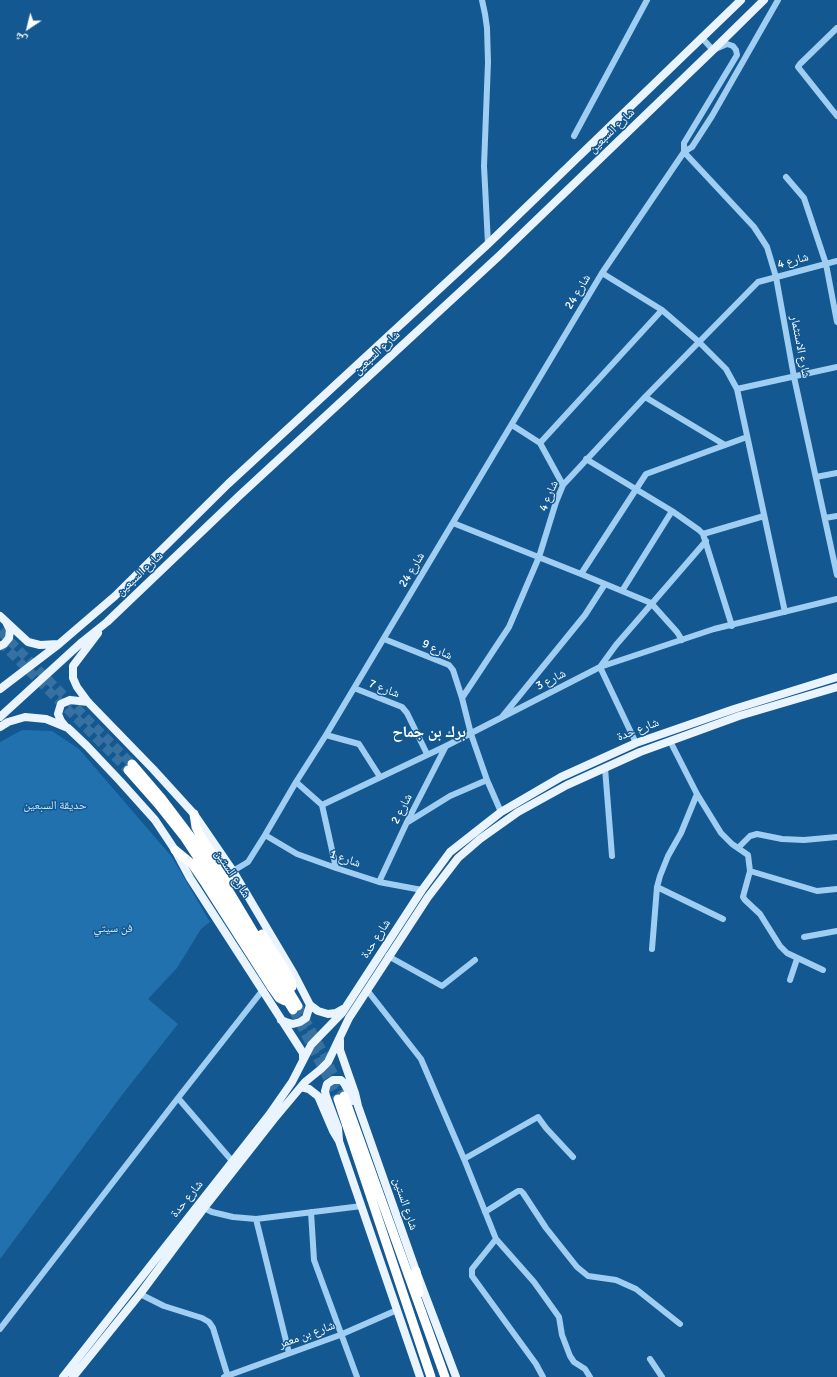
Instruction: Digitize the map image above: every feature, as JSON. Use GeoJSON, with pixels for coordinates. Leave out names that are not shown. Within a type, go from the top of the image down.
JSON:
{"type":"FeatureCollection","features":[{"type":"Feature","properties":{"kind":"highway","name":"شارع الستين"},"geometry":{"type":"LineString","coordinates":[[130,767],[185,838],[293,1004]]}},
{"type":"Feature","properties":{"kind":"highway"},"geometry":{"type":"LineString","coordinates":[[175,850],[192,864],[279,998],[293,1004],[291,981],[200,834],[196,827],[194,814]]}},
{"type":"Feature","properties":{"kind":"highway","name":"شارع الستين"},"geometry":{"type":"LineString","coordinates":[[431,1377],[407,1309],[341,1098],[421,1309],[445,1377]]}},
{"type":"Feature","properties":{"kind":"highway"},"geometry":{"type":"LineString","coordinates":[[416,1271],[421,1309]]}},
{"type":"Feature","properties":{"kind":"main road","name":"شارع السبعين"},"geometry":{"type":"LineString","coordinates":[[0,689],[59,644],[115,596],[228,484],[488,244],[741,0]]}},
{"type":"Feature","properties":{"kind":"main road","name":"شارع السبعين"},"geometry":{"type":"LineString","coordinates":[[0,717],[82,642],[107,622],[239,496],[499,256],[714,50],[764,0]]}},
{"type":"Feature","properties":{"kind":"main road"},"geometry":{"type":"LineString","coordinates":[[228,484],[227,490],[229,495],[234,497],[239,496]]}},
{"type":"Feature","properties":{"kind":"main road"},"geometry":{"type":"LineString","coordinates":[[205,506],[211,505],[216,507],[218,512],[217,518]]}},
{"type":"Feature","properties":{"kind":"main road"},"geometry":{"type":"LineString","coordinates":[[0,616],[25,640],[32,644],[59,644]]}},
{"type":"Feature","properties":{"kind":"main road"},"geometry":{"type":"LineString","coordinates":[[107,622],[73,666],[73,678],[77,687],[88,702],[194,814],[233,871],[310,1004],[318,1011],[328,1014],[336,1013],[345,1007]]}},
{"type":"Feature","properties":{"kind":"main road"},"geometry":{"type":"LineString","coordinates":[[0,646],[9,638],[10,630],[7,623]]}},
{"type":"Feature","properties":{"kind":"main road","name":"شارع حدة"},"geometry":{"type":"LineString","coordinates":[[63,1377],[269,1115],[292,1082],[311,1045],[337,1018],[345,1007],[422,890],[450,852],[501,812],[561,777],[636,742],[734,709],[837,677]]}},
{"type":"Feature","properties":{"kind":"main road","name":"شارع حدة"},"geometry":{"type":"LineString","coordinates":[[73,1377],[140,1294],[204,1208],[301,1087],[328,1062],[348,1018],[428,897],[458,858],[504,821],[567,785],[640,752],[739,716],[837,688]]}},
{"type":"Feature","properties":{"kind":"main road"},"geometry":{"type":"LineString","coordinates":[[88,702],[70,700],[61,704],[58,714],[61,721],[87,746],[155,820],[175,850],[190,878],[303,1053],[303,1058]]}},
{"type":"Feature","properties":{"kind":"main road"},"geometry":{"type":"LineString","coordinates":[[0,727],[8,722],[25,717],[46,719],[68,728]]}},
{"type":"Feature","properties":{"kind":"main road"},"geometry":{"type":"LineString","coordinates":[[437,869],[446,874]]}},
{"type":"Feature","properties":{"kind":"main road"},"geometry":{"type":"LineString","coordinates":[[281,1020],[293,1024],[300,1022],[306,1018],[310,1004]]}},
{"type":"Feature","properties":{"kind":"main road","name":"شارع الستين"},"geometry":{"type":"LineString","coordinates":[[339,1038],[340,1050],[358,1106],[416,1271],[456,1377]]}},
{"type":"Feature","properties":{"kind":"main road"},"geometry":{"type":"LineString","coordinates":[[339,1141],[338,1128],[326,1096],[325,1091],[327,1084],[333,1080],[341,1080],[358,1106]]}},
{"type":"Feature","properties":{"kind":"main road"},"geometry":{"type":"LineString","coordinates":[[301,1087],[309,1089],[318,1096],[333,1131],[339,1141],[420,1377]]}},
{"type":"Feature","properties":{"kind":"street"},"geometry":{"type":"LineString","coordinates":[[482,0],[486,14],[488,62],[484,166],[488,244]]}},
{"type":"Feature","properties":{"kind":"street"},"geometry":{"type":"LineString","coordinates":[[574,136],[648,0]]}},
{"type":"Feature","properties":{"kind":"street"},"geometry":{"type":"LineString","coordinates":[[684,152],[692,147],[712,116],[778,0]]}},
{"type":"Feature","properties":{"kind":"street"},"geometry":{"type":"LineString","coordinates":[[837,29],[798,67],[837,116]]}},
{"type":"Feature","properties":{"kind":"street"},"geometry":{"type":"LineString","coordinates":[[684,152],[684,143],[737,55],[733,46],[727,44],[714,50],[702,38]]}},
{"type":"Feature","properties":{"kind":"street"},"geometry":{"type":"LineString","coordinates":[[704,110],[712,116]]}},
{"type":"Feature","properties":{"kind":"street","name":"شارع 24"},"geometry":{"type":"LineString","coordinates":[[233,871],[248,862],[266,835],[296,782],[384,639],[602,273],[684,152]]}},
{"type":"Feature","properties":{"kind":"street","name":"شارع الاستثمار"},"geometry":{"type":"LineString","coordinates":[[684,152],[754,227],[767,247],[776,277],[794,377],[837,575]]}},
{"type":"Feature","properties":{"kind":"street"},"geometry":{"type":"LineString","coordinates":[[786,177],[804,198],[826,264],[837,319]]}},
{"type":"Feature","properties":{"kind":"street","name":"شارع 4"},"geometry":{"type":"LineString","coordinates":[[462,698],[509,627],[539,558],[556,502],[563,485],[645,397],[758,282],[837,261]]}},
{"type":"Feature","properties":{"kind":"street"},"geometry":{"type":"LineString","coordinates":[[602,273],[662,310],[699,342],[726,369],[736,389],[785,612]]}},
{"type":"Feature","properties":{"kind":"street"},"geometry":{"type":"LineString","coordinates":[[540,443],[662,310]]}},
{"type":"Feature","properties":{"kind":"street"},"geometry":{"type":"LineString","coordinates":[[736,389],[837,368]]}},
{"type":"Feature","properties":{"kind":"street"},"geometry":{"type":"LineString","coordinates":[[645,397],[725,445]]}},
{"type":"Feature","properties":{"kind":"street"},"geometry":{"type":"LineString","coordinates":[[512,425],[540,443],[563,485]]}},
{"type":"Feature","properties":{"kind":"street"},"geometry":{"type":"LineString","coordinates":[[581,574],[646,474],[747,437]]}},
{"type":"Feature","properties":{"kind":"street"},"geometry":{"type":"LineString","coordinates":[[586,460],[672,512],[703,534],[732,626]]}},
{"type":"Feature","properties":{"kind":"street"},"geometry":{"type":"LineString","coordinates":[[816,477],[837,473]]}},
{"type":"Feature","properties":{"kind":"street"},"geometry":{"type":"LineString","coordinates":[[622,591],[672,512]]}},
{"type":"Feature","properties":{"kind":"street"},"geometry":{"type":"LineString","coordinates":[[703,534],[764,516]]}},
{"type":"Feature","properties":{"kind":"street"},"geometry":{"type":"LineString","coordinates":[[825,518],[837,516]]}},
{"type":"Feature","properties":{"kind":"street"},"geometry":{"type":"LineString","coordinates":[[452,523],[651,603],[677,632],[682,640]]}},
{"type":"Feature","properties":{"kind":"street"},"geometry":{"type":"LineString","coordinates":[[636,742],[600,668],[616,645],[651,603],[706,541]]}},
{"type":"Feature","properties":{"kind":"street"},"geometry":{"type":"LineString","coordinates":[[500,719],[585,615],[605,584]]}},
{"type":"Feature","properties":{"kind":"street","name":"شارع 3"},"geometry":{"type":"LineString","coordinates":[[322,805],[471,734],[600,668],[714,629],[732,626],[837,599]]}},
{"type":"Feature","properties":{"kind":"street","name":"شارع 9"},"geometry":{"type":"LineString","coordinates":[[384,639],[449,665],[453,670],[462,698]]}},
{"type":"Feature","properties":{"kind":"street","name":"شارع 7"},"geometry":{"type":"LineString","coordinates":[[354,688],[402,707],[407,713],[427,754]]}},
{"type":"Feature","properties":{"kind":"street"},"geometry":{"type":"LineString","coordinates":[[462,698],[471,734],[487,780],[501,812]]}},
{"type":"Feature","properties":{"kind":"street"},"geometry":{"type":"LineString","coordinates":[[326,735],[359,744],[380,777]]}},
{"type":"Feature","properties":{"kind":"street"},"geometry":{"type":"LineString","coordinates":[[670,741],[696,794],[721,833],[732,844],[748,855],[750,871],[744,893],[745,900],[760,914],[780,946],[787,953],[823,970]]}},
{"type":"Feature","properties":{"kind":"street","name":"شارع 2"},"geometry":{"type":"LineString","coordinates":[[379,882],[407,822],[446,746]]}},
{"type":"Feature","properties":{"kind":"street"},"geometry":{"type":"LineString","coordinates":[[605,768],[612,856]]}},
{"type":"Feature","properties":{"kind":"street"},"geometry":{"type":"LineString","coordinates":[[407,822],[450,796],[487,780]]}},
{"type":"Feature","properties":{"kind":"street"},"geometry":{"type":"LineString","coordinates":[[296,782],[322,805],[336,868]]}},
{"type":"Feature","properties":{"kind":"street"},"geometry":{"type":"LineString","coordinates":[[652,949],[657,887],[668,856],[681,832],[696,794]]}},
{"type":"Feature","properties":{"kind":"street"},"geometry":{"type":"LineString","coordinates":[[738,848],[750,836],[757,834],[782,839],[804,840],[837,837]]}},
{"type":"Feature","properties":{"kind":"street","name":"شارع 1"},"geometry":{"type":"LineString","coordinates":[[266,835],[297,854],[336,868],[379,882],[422,890]]}},
{"type":"Feature","properties":{"kind":"street"},"geometry":{"type":"LineString","coordinates":[[750,871],[817,891],[837,890]]}},
{"type":"Feature","properties":{"kind":"street"},"geometry":{"type":"LineString","coordinates":[[657,887],[723,919]]}},
{"type":"Feature","properties":{"kind":"street"},"geometry":{"type":"LineString","coordinates":[[804,937],[837,931]]}},
{"type":"Feature","properties":{"kind":"street"},"geometry":{"type":"LineString","coordinates":[[388,956],[442,986],[475,960]]}},
{"type":"Feature","properties":{"kind":"street"},"geometry":{"type":"LineString","coordinates":[[790,980],[797,958]]}},
{"type":"Feature","properties":{"kind":"street"},"geometry":{"type":"LineString","coordinates":[[367,990],[421,1059],[464,1159],[496,1239],[534,1282],[559,1317],[562,1335],[570,1356],[574,1362],[585,1369],[590,1377]]}},
{"type":"Feature","properties":{"kind":"street"},"geometry":{"type":"LineString","coordinates":[[0,1330],[262,991]]}},
{"type":"Feature","properties":{"kind":"street"},"geometry":{"type":"LineString","coordinates":[[178,1098],[233,1162]]}},
{"type":"Feature","properties":{"kind":"street"},"geometry":{"type":"LineString","coordinates":[[464,1159],[538,1117],[546,1128],[573,1157]]}},
{"type":"Feature","properties":{"kind":"street"},"geometry":{"type":"LineString","coordinates":[[486,1212],[518,1190],[523,1193],[546,1228],[577,1266],[588,1276],[616,1280],[636,1290],[680,1324]]}},
{"type":"Feature","properties":{"kind":"street"},"geometry":{"type":"LineString","coordinates":[[204,1208],[212,1212],[233,1217],[256,1219],[362,1206]]}},
{"type":"Feature","properties":{"kind":"street"},"geometry":{"type":"LineString","coordinates":[[311,1212],[314,1260],[340,1335],[357,1377]]}},
{"type":"Feature","properties":{"kind":"street"},"geometry":{"type":"LineString","coordinates":[[256,1219],[289,1353]]}},
{"type":"Feature","properties":{"kind":"street"},"geometry":{"type":"LineString","coordinates":[[496,1239],[472,1269],[472,1276],[543,1377]]}},
{"type":"Feature","properties":{"kind":"street"},"geometry":{"type":"LineString","coordinates":[[140,1294],[164,1306],[202,1318],[209,1322],[213,1328],[227,1377]]}},
{"type":"Feature","properties":{"kind":"street","name":"شارع بن معمر"},"geometry":{"type":"LineString","coordinates":[[227,1377],[340,1335],[397,1310]]}},
{"type":"Feature","properties":{"kind":"street"},"geometry":{"type":"LineString","coordinates":[[650,1359],[662,1377]]}},
{"type":"Feature","properties":{"kind":"green space"},"geometry":{"type":"Polygon","coordinates":[[[22,730],[52,731],[79,749],[172,857],[210,922],[201,929],[177,968],[148,999],[178,1024],[122,1095],[0,1259],[0,742],[22,730]]]}},
{"type":"Feature","properties":{"kind":"tunnel"},"geometry":{"type":"LineString","coordinates":[[0,631],[132,764]]}},
{"type":"Feature","properties":{"kind":"tunnel"},"geometry":{"type":"LineString","coordinates":[[0,642],[128,770]]}},
{"type":"Feature","properties":{"kind":"tunnel"},"geometry":{"type":"LineString","coordinates":[[298,1006],[323,1052],[344,1096]]}},
{"type":"Feature","properties":{"kind":"tunnel"},"geometry":{"type":"LineString","coordinates":[[293,1010],[338,1099]]}},
{"type":"Feature","properties":{"kind":"district","name":"برك بن جماح"},"geometry":{"type":"Point","coordinates":[429,733]}},
{"type":"Feature","properties":{"kind":"park label","name":"حديقة السبعين"},"geometry":{"type":"Point","coordinates":[55,806]}},
{"type":"Feature","properties":{"kind":"park label","name":"فن سيتي"},"geometry":{"type":"Point","coordinates":[113,929]}}]}
